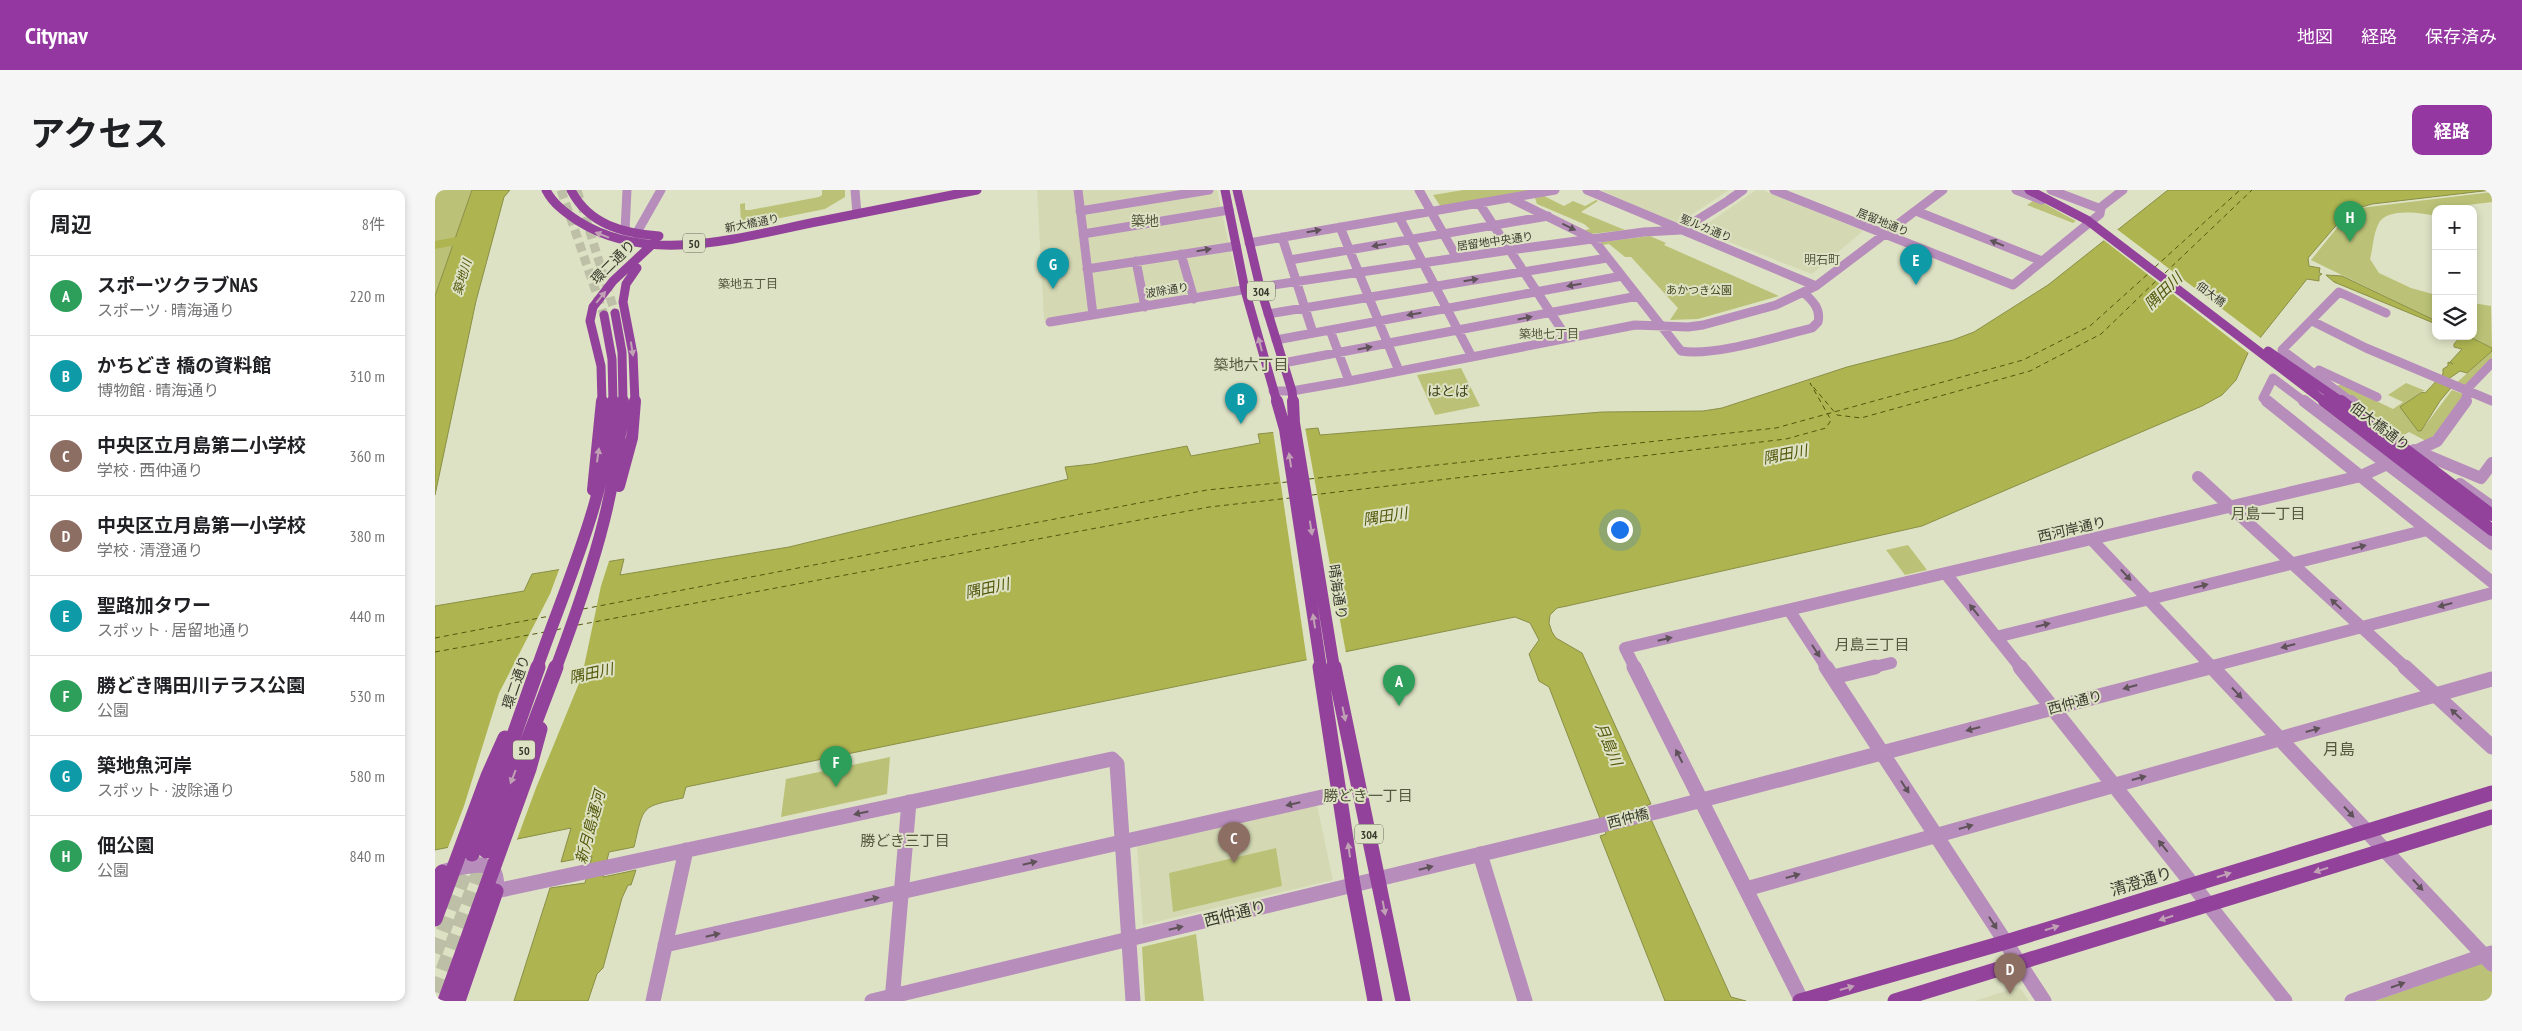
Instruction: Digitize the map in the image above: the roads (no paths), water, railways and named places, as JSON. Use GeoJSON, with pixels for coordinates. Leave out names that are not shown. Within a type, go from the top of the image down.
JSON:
{"type":"FeatureCollection","features":[{"type":"Feature","properties":{"kind":"main road","name":"新大橋通り"},"geometry":{"type":"LineString","coordinates":[[546,190],[553,201],[587,228],[619,240],[661,241],[726,239],[947,190]]}},
{"type":"Feature","properties":{"kind":"main road","name":"新大橋通り"},"geometry":{"type":"LineString","coordinates":[[571,190],[579,205],[607,225],[661,241]]}},
{"type":"Feature","properties":{"kind":"main road","name":"新大橋通り"},"geometry":{"type":"LineString","coordinates":[[861,210],[977,190]]}},
{"type":"Feature","properties":{"kind":"main road","name":"晴海通り"},"geometry":{"type":"LineString","coordinates":[[1225,190],[1245,290],[1273,391],[1290,429]]}},
{"type":"Feature","properties":{"kind":"main road","name":"晴海通り"},"geometry":{"type":"LineString","coordinates":[[1237,190],[1260,288],[1292,390],[1290,429],[1328,668],[1340,793],[1353,885],[1375,1001]]}},
{"type":"Feature","properties":{"kind":"main road"},"geometry":{"type":"LineString","coordinates":[[2021,190],[2072,214],[2122,244]]}},
{"type":"Feature","properties":{"kind":"main road"},"geometry":{"type":"LineString","coordinates":[[2029,190],[2070,209],[2099,226]]}},
{"type":"Feature","properties":{"kind":"main road"},"geometry":{"type":"LineString","coordinates":[[2037,190],[2075,207],[2099,226]]}},
{"type":"Feature","properties":{"kind":"main road"},"geometry":{"type":"LineString","coordinates":[[2045,190],[2085,210],[2122,244]]}},
{"type":"Feature","properties":{"kind":"main road","name":"佃大橋"},"geometry":{"type":"LineString","coordinates":[[2099,226],[2255,346]]}},
{"type":"Feature","properties":{"kind":"main road","name":"環二通り"},"geometry":{"type":"LineString","coordinates":[[486,851],[562,650],[625,466],[634,409],[634,370],[623,294],[633,273],[661,241]]}},
{"type":"Feature","properties":{"kind":"main road","name":"環二通り"},"geometry":{"type":"LineString","coordinates":[[589,520],[599,449],[603,395],[600,359],[590,319],[599,298],[661,241]]}},
{"type":"Feature","properties":{"kind":"main road","name":"環二通り"},"geometry":{"type":"LineString","coordinates":[[472,854],[579,556],[605,471],[613,416],[610,314],[623,354],[625,404],[619,453],[606,519]]}},
{"type":"Feature","properties":{"kind":"main road"},"geometry":{"type":"LineString","coordinates":[[2255,346],[2323,388],[2492,514]]}},
{"type":"Feature","properties":{"kind":"main road"},"geometry":{"type":"LineString","coordinates":[[2255,346],[2302,392],[2492,537]]}},
{"type":"Feature","properties":{"kind":"main road","name":"佃大橋通り"},"geometry":{"type":"LineString","coordinates":[[2255,346],[2492,522]]}},
{"type":"Feature","properties":{"kind":"main road","name":"佃大橋通り"},"geometry":{"type":"LineString","coordinates":[[2255,346],[2492,530]]}},
{"type":"Feature","properties":{"kind":"main road","name":"50"},"geometry":{"type":"LineString","coordinates":[[445,1001],[529,769],[562,650]]}},
{"type":"Feature","properties":{"kind":"main road","name":"50"},"geometry":{"type":"LineString","coordinates":[[435,919],[488,776],[543,653]]}},
{"type":"Feature","properties":{"kind":"main road","name":"晴海通り"},"geometry":{"type":"LineString","coordinates":[[1328,668],[1378,879],[1403,1001]]}},
{"type":"Feature","properties":{"kind":"main road","name":"清澄通り"},"geometry":{"type":"LineString","coordinates":[[1801,1001],[2006,942],[2492,793]]}},
{"type":"Feature","properties":{"kind":"main road"},"geometry":{"type":"LineString","coordinates":[[1895,1001],[2492,816]]}},
{"type":"Feature","properties":{"kind":"main road"},"geometry":{"type":"LineString","coordinates":[[435,890],[438,873]]}},
{"type":"Feature","properties":{"kind":"main road"},"geometry":{"type":"LineString","coordinates":[[458,1001],[496,891]]}},
{"type":"Feature","properties":{"kind":"street"},"geometry":{"type":"LineString","coordinates":[[625,231],[627,190]]}},
{"type":"Feature","properties":{"kind":"street"},"geometry":{"type":"LineString","coordinates":[[637,234],[661,190]]}},
{"type":"Feature","properties":{"kind":"street"},"geometry":{"type":"LineString","coordinates":[[855,190],[861,210]]}},
{"type":"Feature","properties":{"kind":"street"},"geometry":{"type":"LineString","coordinates":[[861,210],[864,190]]}},
{"type":"Feature","properties":{"kind":"street"},"geometry":{"type":"LineString","coordinates":[[1078,190],[1093,315]]}},
{"type":"Feature","properties":{"kind":"street"},"geometry":{"type":"LineString","coordinates":[[1080,211],[1209,190]]}},
{"type":"Feature","properties":{"kind":"street"},"geometry":{"type":"LineString","coordinates":[[1419,190],[1433,211],[1457,258]]}},
{"type":"Feature","properties":{"kind":"street"},"geometry":{"type":"LineString","coordinates":[[1249,243],[1399,216],[1542,194],[1555,190]]}},
{"type":"Feature","properties":{"kind":"street","name":"聖ルカ通り"},"geometry":{"type":"LineString","coordinates":[[1587,190],[1816,286]]}},
{"type":"Feature","properties":{"kind":"street","name":"居留地中央通り"},"geometry":{"type":"LineString","coordinates":[[1260,288],[1639,232],[1681,230],[1743,190]]}},
{"type":"Feature","properties":{"kind":"street","name":"居留地通り"},"geometry":{"type":"LineString","coordinates":[[1774,190],[2013,285],[2042,261]]}},
{"type":"Feature","properties":{"kind":"street"},"geometry":{"type":"LineString","coordinates":[[1273,391],[1292,390],[1399,371],[1635,325],[1703,325],[1776,305],[1816,286],[1943,190]]}},
{"type":"Feature","properties":{"kind":"street"},"geometry":{"type":"LineString","coordinates":[[2016,190],[2040,199],[2085,226]]}},
{"type":"Feature","properties":{"kind":"street"},"geometry":{"type":"LineString","coordinates":[[2051,190],[2064,192],[2101,210]]}},
{"type":"Feature","properties":{"kind":"street"},"geometry":{"type":"LineString","coordinates":[[1916,211],[2042,261],[2100,214],[2101,210],[2119,191]]}},
{"type":"Feature","properties":{"kind":"street"},"geometry":{"type":"LineString","coordinates":[[1510,198],[1593,239],[1678,349],[1688,353],[1791,334],[1812,328],[1819,322],[1820,316],[1817,308],[1804,293]]}},
{"type":"Feature","properties":{"kind":"street"},"geometry":{"type":"LineString","coordinates":[[1479,203],[1567,338]]}},
{"type":"Feature","properties":{"kind":"street"},"geometry":{"type":"LineString","coordinates":[[1083,234],[1229,210]]}},
{"type":"Feature","properties":{"kind":"street"},"geometry":{"type":"LineString","coordinates":[[1399,216],[1471,357]]}},
{"type":"Feature","properties":{"kind":"street"},"geometry":{"type":"LineString","coordinates":[[1290,260],[1548,216]]}},
{"type":"Feature","properties":{"kind":"street"},"geometry":{"type":"LineString","coordinates":[[1639,232],[1655,220]]}},
{"type":"Feature","properties":{"kind":"street"},"geometry":{"type":"LineString","coordinates":[[1340,227],[1399,371]]}},
{"type":"Feature","properties":{"kind":"street"},"geometry":{"type":"LineString","coordinates":[[1282,237],[1313,333]]}},
{"type":"Feature","properties":{"kind":"street"},"geometry":{"type":"LineString","coordinates":[[1087,269],[1236,246]]}},
{"type":"Feature","properties":{"kind":"street"},"geometry":{"type":"LineString","coordinates":[[1181,254],[1194,299]]}},
{"type":"Feature","properties":{"kind":"street"},"geometry":{"type":"LineString","coordinates":[[1268,314],[1607,258]]}},
{"type":"Feature","properties":{"kind":"street"},"geometry":{"type":"LineString","coordinates":[[1136,261],[1145,307]]}},
{"type":"Feature","properties":{"kind":"street"},"geometry":{"type":"LineString","coordinates":[[1276,340],[1622,276]]}},
{"type":"Feature","properties":{"kind":"street","name":"波除通り"},"geometry":{"type":"LineString","coordinates":[[1050,322],[1260,288]]}},
{"type":"Feature","properties":{"kind":"street"},"geometry":{"type":"LineString","coordinates":[[2387,313],[2339,292],[2282,350],[2492,507]]}},
{"type":"Feature","properties":{"kind":"street"},"geometry":{"type":"LineString","coordinates":[[1283,363],[1638,296]]}},
{"type":"Feature","properties":{"kind":"street"},"geometry":{"type":"LineString","coordinates":[[2312,321],[2366,348],[2492,401]]}},
{"type":"Feature","properties":{"kind":"street"},"geometry":{"type":"LineString","coordinates":[[1330,330],[1349,380]]}},
{"type":"Feature","properties":{"kind":"street"},"geometry":{"type":"LineString","coordinates":[[2296,360],[2377,397]]}},
{"type":"Feature","properties":{"kind":"street","name":"西河岸通り"},"geometry":{"type":"LineString","coordinates":[[1701,800],[1625,648],[2231,508],[2361,476],[2437,441],[2465,404],[2468,391],[2492,363]]}},
{"type":"Feature","properties":{"kind":"street"},"geometry":{"type":"LineString","coordinates":[[2492,544],[2273,378],[2263,398],[2492,582]]}},
{"type":"Feature","properties":{"kind":"street"},"geometry":{"type":"LineString","coordinates":[[2415,450],[2481,478],[2490,469]]}},
{"type":"Feature","properties":{"kind":"street"},"geometry":{"type":"LineString","coordinates":[[2199,477],[2492,747]]}},
{"type":"Feature","properties":{"kind":"street"},"geometry":{"type":"LineString","coordinates":[[1996,637],[2427,530]]}},
{"type":"Feature","properties":{"kind":"street"},"geometry":{"type":"LineString","coordinates":[[2092,540],[2384,850],[2489,958],[2352,1001]]}},
{"type":"Feature","properties":{"kind":"street"},"geometry":{"type":"LineString","coordinates":[[1946,574],[2285,1001]]}},
{"type":"Feature","properties":{"kind":"street","name":"西仲通り"},"geometry":{"type":"LineString","coordinates":[[1658,811],[2492,593]]}},
{"type":"Feature","properties":{"kind":"street"},"geometry":{"type":"LineString","coordinates":[[1789,610],[2044,1001]]}},
{"type":"Feature","properties":{"kind":"street"},"geometry":{"type":"LineString","coordinates":[[1833,677],[1891,663]]}},
{"type":"Feature","properties":{"kind":"street"},"geometry":{"type":"LineString","coordinates":[[1746,889],[2492,679]]}},
{"type":"Feature","properties":{"kind":"street"},"geometry":{"type":"LineString","coordinates":[[438,873],[474,866],[491,867],[497,872],[499,878],[496,891],[1112,759],[1117,764],[1133,1001]]}},
{"type":"Feature","properties":{"kind":"street"},"geometry":{"type":"LineString","coordinates":[[665,945],[1340,793]]}},
{"type":"Feature","properties":{"kind":"street"},"geometry":{"type":"LineString","coordinates":[[1701,800],[1801,1001]]}},
{"type":"Feature","properties":{"kind":"street"},"geometry":{"type":"LineString","coordinates":[[892,999],[909,802]]}},
{"type":"Feature","properties":{"kind":"street","name":"西仲橋"},"geometry":{"type":"LineString","coordinates":[[1599,826],[1658,811]]}},
{"type":"Feature","properties":{"kind":"street","name":"西仲通り"},"geometry":{"type":"LineString","coordinates":[[872,1001],[892,999],[1129,939],[1599,826]]}},
{"type":"Feature","properties":{"kind":"street"},"geometry":{"type":"LineString","coordinates":[[653,1001],[686,850]]}},
{"type":"Feature","properties":{"kind":"street"},"geometry":{"type":"LineString","coordinates":[[1480,854],[1525,1001]]}},
{"type":"Feature","properties":{"kind":"water","name":"築地川"},"geometry":{"type":"Polygon","coordinates":[[[472,190],[510,190],[504,197],[476,301],[435,495],[435,296],[472,190]]]}},
{"type":"Feature","properties":{"kind":"water"},"geometry":{"type":"Polygon","coordinates":[[[2168,190],[2492,190],[2372,204],[2346,214],[2308,258],[2309,266],[2320,268],[2319,273],[2322,274],[2319,276],[2319,281],[2307,279],[2248,353],[2236,380],[2222,395],[2202,406],[1922,526],[1557,608],[1550,615],[1549,623],[1556,638],[1582,653],[1651,804],[1645,806],[1731,997],[1746,1001],[1665,1001],[1600,836],[1606,834],[1549,687],[1539,681],[1529,654],[1539,640],[1530,623],[1515,617],[686,787],[683,798],[651,806],[646,810],[640,823],[634,847],[609,852],[603,877],[636,870],[631,885],[628,885],[622,898],[603,968],[597,974],[588,1001],[514,1001],[550,888],[585,883],[592,856],[561,862],[571,828],[498,843],[494,838],[435,850],[435,606],[524,591],[532,574],[624,559],[620,575],[789,547],[1068,479],[1065,467],[1093,464],[1187,446],[1191,456],[1260,443],[1258,434],[1318,428],[1320,435],[1602,412],[1703,411],[1722,408],[1847,367],[1953,340],[1974,332],[2048,285],[2168,190]]]}},
{"type":"Feature","properties":{"kind":"water"},"geometry":{"type":"Polygon","coordinates":[[[2326,275],[2342,276],[2432,319],[2432,322],[2334,282],[2326,275]]]}},
{"type":"Feature","properties":{"kind":"water"},"geometry":{"type":"Polygon","coordinates":[[[2458,340],[2476,340],[2492,348],[2492,351],[2467,373],[2460,371],[2447,380],[2455,383],[2440,401],[2421,431],[2418,431],[2400,407],[2422,392],[2425,393],[2443,374],[2443,369],[2448,366],[2448,362],[2453,364],[2450,362],[2462,349],[2454,347],[2458,340]]]}},
{"type":"Feature","properties":{"kind":"waterway"},"geometry":{"type":"LineString","coordinates":[[435,245],[473,238]]}},
{"type":"Feature","properties":{"kind":"tunnel"},"geometry":{"type":"LineString","coordinates":[[561,190],[604,315]]}},
{"type":"Feature","properties":{"kind":"tunnel"},"geometry":{"type":"LineString","coordinates":[[577,190],[615,313]]}},
{"type":"Feature","properties":{"kind":"tunnel"},"geometry":{"type":"LineString","coordinates":[[435,992],[484,858]]}},
{"type":"Feature","properties":{"kind":"tunnel"},"geometry":{"type":"LineString","coordinates":[[435,953],[470,859]]}},
{"type":"Feature","properties":{"kind":"place","name":"佃公園"},"geometry":{"type":"Point","coordinates":[2350,242]}},
{"type":"Feature","properties":{"kind":"place","name":"聖路加タワー"},"geometry":{"type":"Point","coordinates":[1916,285]}},
{"type":"Feature","properties":{"kind":"place","name":"築地魚河岸"},"geometry":{"type":"Point","coordinates":[1053,289]}},
{"type":"Feature","properties":{"kind":"place","name":"かちどき 橋の資料館"},"geometry":{"type":"Point","coordinates":[1241,424]}},
{"type":"Feature","properties":{"kind":"place","name":"スポーツクラブNAS"},"geometry":{"type":"Point","coordinates":[1399,706]}},
{"type":"Feature","properties":{"kind":"place","name":"勝どき隅田川テラス公園"},"geometry":{"type":"Point","coordinates":[836,787]}},
{"type":"Feature","properties":{"kind":"place","name":"中央区立月島第二小学校"},"geometry":{"type":"Point","coordinates":[1234,863]}},
{"type":"Feature","properties":{"kind":"place","name":"中央区立月島第一小学校"},"geometry":{"type":"Point","coordinates":[2010,994]}},
{"type":"Feature","properties":{"kind":"district","name":"築地"},"geometry":{"type":"Point","coordinates":[1145,221]}},
{"type":"Feature","properties":{"kind":"district","name":"明石町"},"geometry":{"type":"Point","coordinates":[1822,259]}},
{"type":"Feature","properties":{"kind":"district","name":"築地五丁目"},"geometry":{"type":"Point","coordinates":[748,283]}},
{"type":"Feature","properties":{"kind":"district","name":"築地七丁目"},"geometry":{"type":"Point","coordinates":[1549,333]}},
{"type":"Feature","properties":{"kind":"district","name":"築地六丁目"},"geometry":{"type":"Point","coordinates":[1251,364]}},
{"type":"Feature","properties":{"kind":"district","name":"月島一丁目"},"geometry":{"type":"Point","coordinates":[2268,513]}},
{"type":"Feature","properties":{"kind":"district","name":"月島三丁目"},"geometry":{"type":"Point","coordinates":[1872,644]}},
{"type":"Feature","properties":{"kind":"district","name":"月島"},"geometry":{"type":"Point","coordinates":[2339,749]}},
{"type":"Feature","properties":{"kind":"district","name":"勝どき一丁目"},"geometry":{"type":"Point","coordinates":[1368,795]}},
{"type":"Feature","properties":{"kind":"district","name":"勝どき三丁目"},"geometry":{"type":"Point","coordinates":[905,840]}},
{"type":"Feature","properties":{"kind":"park label","name":"あかつき公園"},"geometry":{"type":"Point","coordinates":[1699,290]}},
{"type":"Feature","properties":{"kind":"park label","name":"はとば"},"geometry":{"type":"Point","coordinates":[1448,391]}},
{"type":"Feature","properties":{"kind":"water label","name":"隅田川"},"geometry":{"type":"Point","coordinates":[2163,291]}},
{"type":"Feature","properties":{"kind":"water label","name":"隅田川"},"geometry":{"type":"Point","coordinates":[1785,454]}},
{"type":"Feature","properties":{"kind":"water label","name":"隅田川"},"geometry":{"type":"Point","coordinates":[1385,516]}},
{"type":"Feature","properties":{"kind":"water label","name":"隅田川"},"geometry":{"type":"Point","coordinates":[987,588]}},
{"type":"Feature","properties":{"kind":"water label","name":"隅田川"},"geometry":{"type":"Point","coordinates":[591,673]}},
{"type":"Feature","properties":{"kind":"water label","name":"月島川"},"geometry":{"type":"Point","coordinates":[1609,744]}},
{"type":"Feature","properties":{"kind":"water label","name":"新月島運河"},"geometry":{"type":"Point","coordinates":[590,827]}}]}
